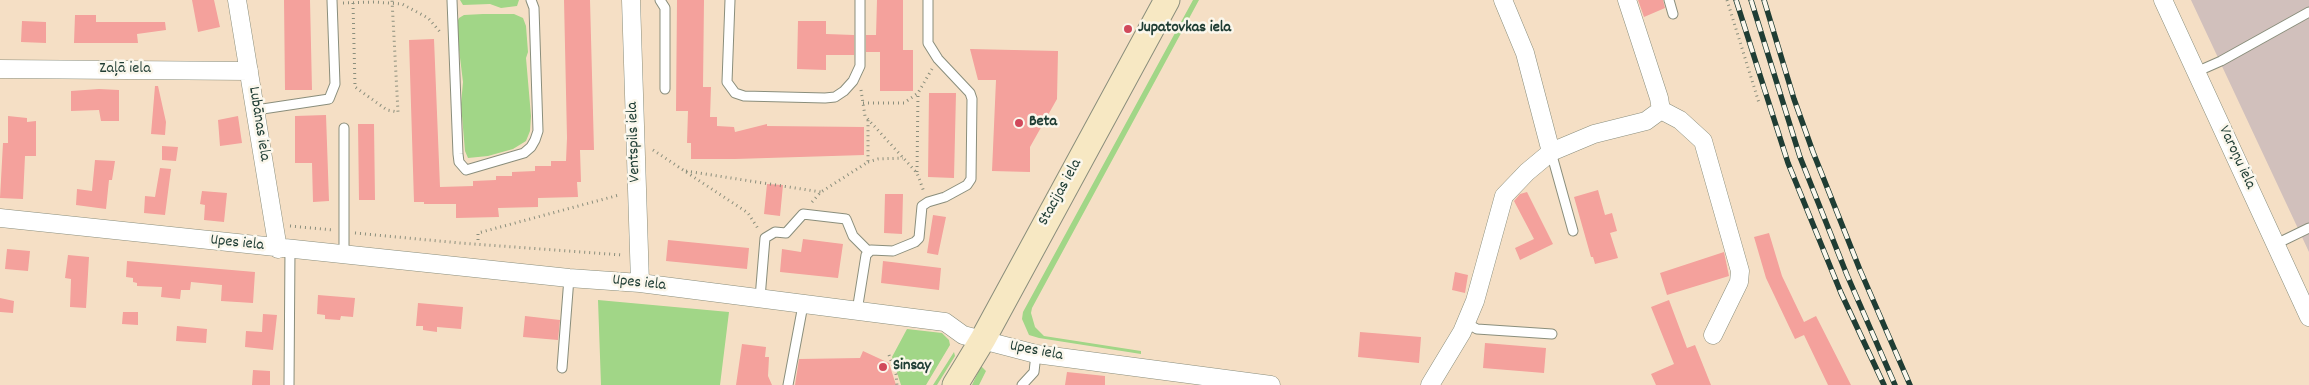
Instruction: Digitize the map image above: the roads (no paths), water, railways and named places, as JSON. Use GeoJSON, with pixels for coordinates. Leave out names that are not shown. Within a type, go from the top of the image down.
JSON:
{"type":"FeatureCollection","features":[{"type":"Feature","properties":{"kind":"main road","name":"Stacijas iela"},"geometry":{"type":"LineString","coordinates":[[955,385],[984,338],[1167,0]]}},
{"type":"Feature","properties":{"kind":"street","name":"Lubānas iela"},"geometry":{"type":"LineString","coordinates":[[237,0],[274,224],[284,249]]}},
{"type":"Feature","properties":{"kind":"street","name":"Ventspils iela"},"geometry":{"type":"LineString","coordinates":[[631,0],[640,283]]}},
{"type":"Feature","properties":{"kind":"street"},"geometry":{"type":"LineString","coordinates":[[1503,0],[1525,53],[1551,152]]}},
{"type":"Feature","properties":{"kind":"street"},"geometry":{"type":"LineString","coordinates":[[1627,0],[1659,98],[1661,110]]}},
{"type":"Feature","properties":{"kind":"street","name":"Varoņu iela"},"geometry":{"type":"LineString","coordinates":[[2163,0],[2309,317]]}},
{"type":"Feature","properties":{"kind":"street","name":"Zaļā iela"},"geometry":{"type":"LineString","coordinates":[[0,69],[249,71]]}},
{"type":"Feature","properties":{"kind":"street"},"geometry":{"type":"LineString","coordinates":[[1430,385],[1466,323],[1475,302],[1504,196],[1551,152],[1594,134],[1646,121],[1661,110]]}},
{"type":"Feature","properties":{"kind":"street"},"geometry":{"type":"LineString","coordinates":[[1661,110],[1680,120],[1702,141],[1740,271],[1739,282],[1713,335]]}},
{"type":"Feature","properties":{"kind":"street","name":"Upes iela"},"geometry":{"type":"LineString","coordinates":[[0,218],[569,278],[640,283],[945,322],[963,335],[984,338],[1036,354],[1180,380],[1271,385]]}},
{"type":"Feature","properties":{"kind":"lane"},"geometry":{"type":"LineString","coordinates":[[452,0],[458,154],[459,162],[463,168],[472,168],[524,153],[531,148],[538,131],[534,8],[531,0]]}},
{"type":"Feature","properties":{"kind":"lane"},"geometry":{"type":"LineString","coordinates":[[660,0],[665,8],[665,88]]}},
{"type":"Feature","properties":{"kind":"lane"},"geometry":{"type":"LineString","coordinates":[[730,0],[727,82],[735,93],[744,96],[835,97],[853,81],[857,71],[861,55],[860,0]]}},
{"type":"Feature","properties":{"kind":"lane"},"geometry":{"type":"LineString","coordinates":[[857,311],[866,255],[876,250],[893,251],[915,242],[919,238],[922,206],[928,202],[945,197],[967,185],[971,179],[972,100],[966,88],[938,59],[928,43],[928,0]]}},
{"type":"Feature","properties":{"kind":"lane"},"geometry":{"type":"LineString","coordinates":[[1669,0],[1673,14]]}},
{"type":"Feature","properties":{"kind":"lane"},"geometry":{"type":"LineString","coordinates":[[256,110],[329,99],[335,84],[332,2]]}},
{"type":"Feature","properties":{"kind":"lane"},"geometry":{"type":"LineString","coordinates":[[2196,72],[2221,61],[2309,12]]}},
{"type":"Feature","properties":{"kind":"lane"},"geometry":{"type":"LineString","coordinates":[[344,128],[344,254]]}},
{"type":"Feature","properties":{"kind":"lane"},"geometry":{"type":"LineString","coordinates":[[1551,152],[1573,231]]}},
{"type":"Feature","properties":{"kind":"lane"},"geometry":{"type":"LineString","coordinates":[[760,298],[765,238],[775,232],[786,233],[802,214],[846,218],[853,236],[869,252]]}},
{"type":"Feature","properties":{"kind":"lane"},"geometry":{"type":"LineString","coordinates":[[2276,244],[2309,228]]}},
{"type":"Feature","properties":{"kind":"lane"},"geometry":{"type":"LineString","coordinates":[[284,249],[289,385]]}},
{"type":"Feature","properties":{"kind":"lane"},"geometry":{"type":"LineString","coordinates":[[562,368],[569,278]]}},
{"type":"Feature","properties":{"kind":"lane"},"geometry":{"type":"LineString","coordinates":[[788,385],[803,305]]}},
{"type":"Feature","properties":{"kind":"lane"},"geometry":{"type":"LineString","coordinates":[[1466,323],[1477,329],[1552,334]]}},
{"type":"Feature","properties":{"kind":"lane"},"geometry":{"type":"LineString","coordinates":[[1022,385],[1034,372],[1036,354]]}},
{"type":"Feature","properties":{"kind":"railway"},"geometry":{"type":"LineString","coordinates":[[1736,0],[1788,163],[1841,293],[1884,385]]}},
{"type":"Feature","properties":{"kind":"railway"},"geometry":{"type":"LineString","coordinates":[[1751,0],[1800,157],[1847,275],[1895,385]]}},
{"type":"Feature","properties":{"kind":"railway"},"geometry":{"type":"LineString","coordinates":[[1764,0],[1794,99],[1813,152],[1860,270],[1910,385]]}},
{"type":"Feature","properties":{"kind":"place","name":"Jupatovkas iela"},"geometry":{"type":"Point","coordinates":[1128,29]}},
{"type":"Feature","properties":{"kind":"place","name":"Beta"},"geometry":{"type":"Point","coordinates":[1019,123]}},
{"type":"Feature","properties":{"kind":"place","name":"Sinsay"},"geometry":{"type":"Point","coordinates":[883,367]}}]}
